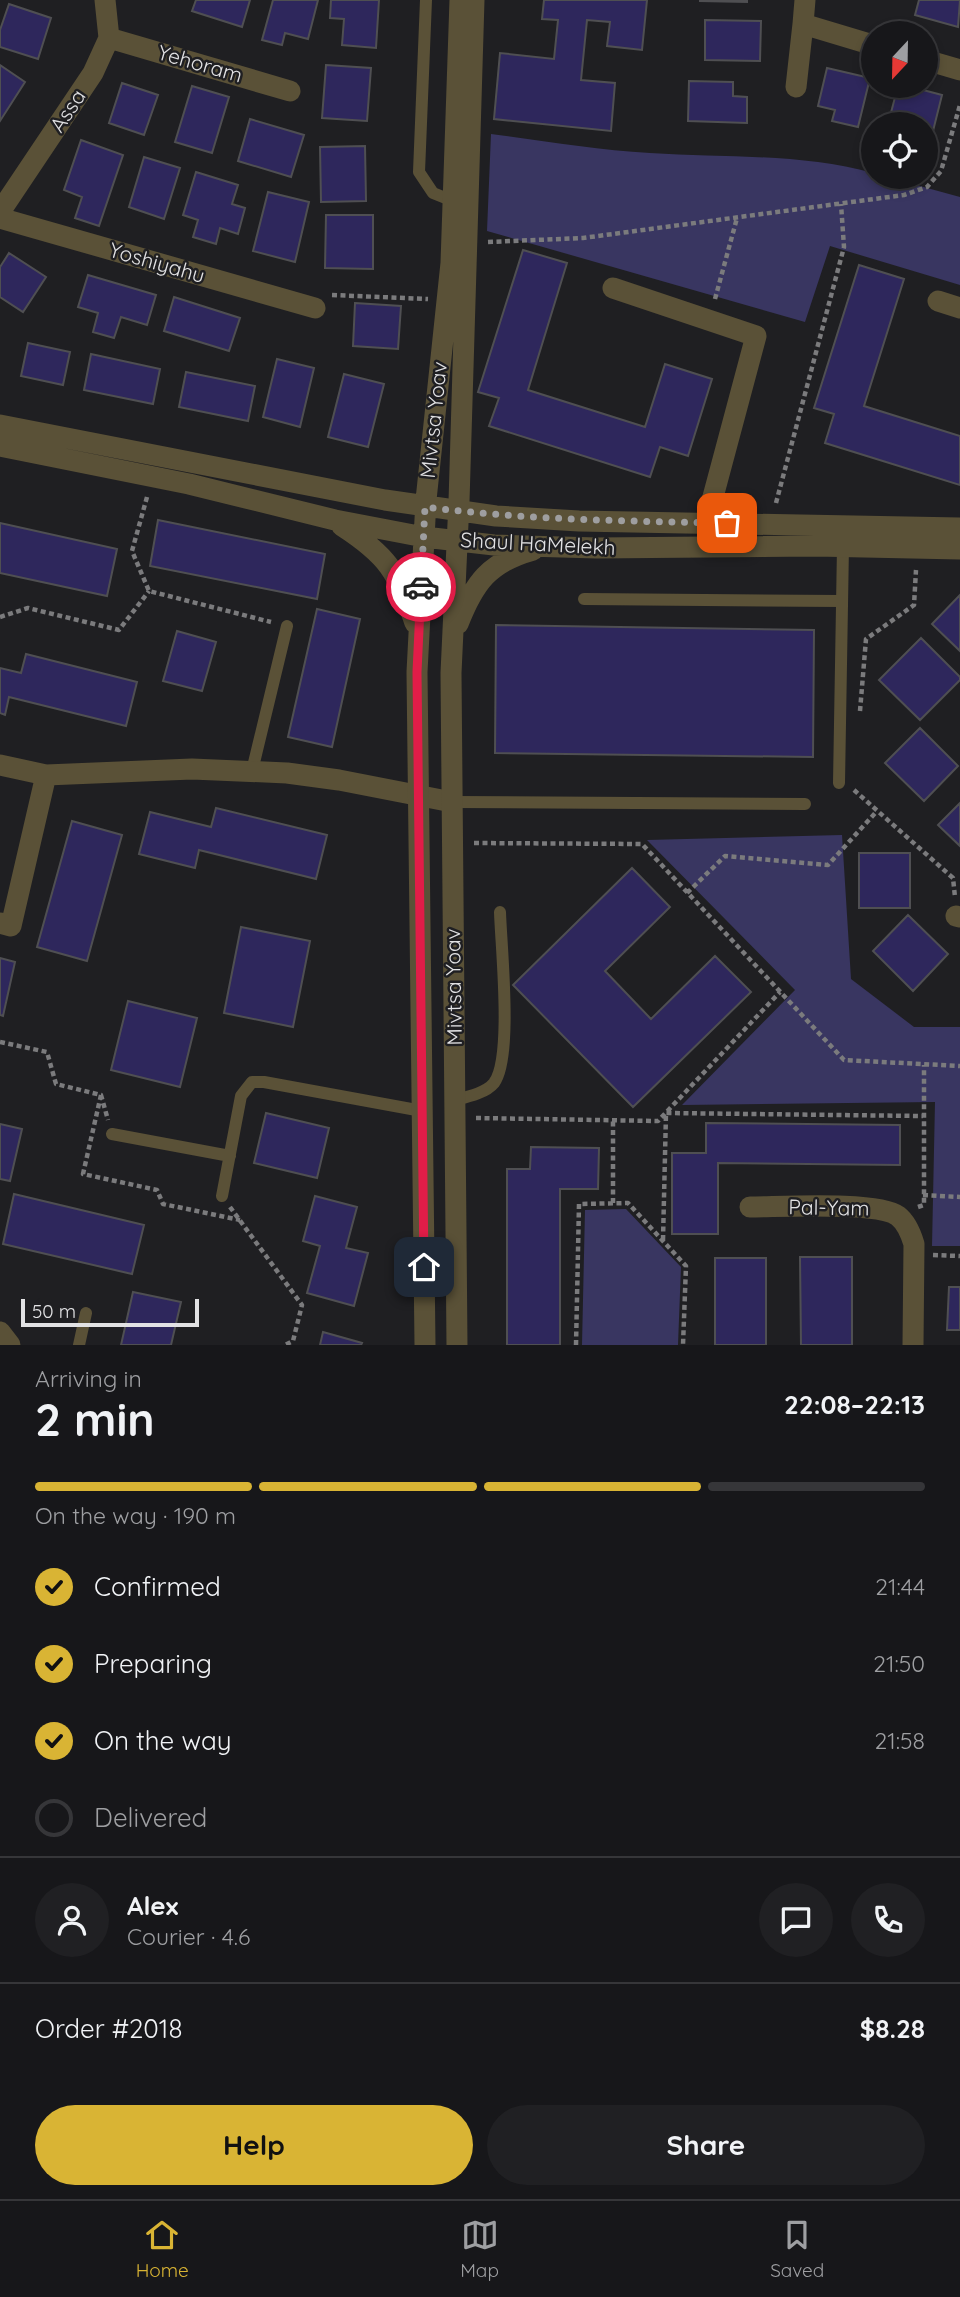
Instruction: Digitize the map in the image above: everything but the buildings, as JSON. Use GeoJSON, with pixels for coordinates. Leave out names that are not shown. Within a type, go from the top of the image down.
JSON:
{"type":"FeatureCollection","features":[{"type":"Feature","properties":{"kind":"street"},"geometry":{"type":"LineString","coordinates":[[105,0],[109,38]]}},
{"type":"Feature","properties":{"kind":"street","name":"Mivtsa Yoav"},"geometry":{"type":"LineString","coordinates":[[425,1345],[419,635],[425,507],[451,263],[460,0]]}},
{"type":"Feature","properties":{"kind":"street","name":"Mivtsa Yoav"},"geometry":{"type":"LineString","coordinates":[[457,1345],[452,639],[474,0]]}},
{"type":"Feature","properties":{"kind":"street"},"geometry":{"type":"LineString","coordinates":[[796,87],[805,0]]}},
{"type":"Feature","properties":{"kind":"street"},"geometry":{"type":"LineString","coordinates":[[803,24],[861,41]]}},
{"type":"Feature","properties":{"kind":"street","name":"Yehoram"},"geometry":{"type":"LineString","coordinates":[[109,38],[290,91]]}},
{"type":"Feature","properties":{"kind":"street","name":"Assa"},"geometry":{"type":"LineString","coordinates":[[0,212],[93,73],[109,38]]}},
{"type":"Feature","properties":{"kind":"street"},"geometry":{"type":"LineString","coordinates":[[938,64],[960,70]]}},
{"type":"Feature","properties":{"kind":"street","name":"Yoshiyahu"},"geometry":{"type":"LineString","coordinates":[[0,218],[315,308]]}},
{"type":"Feature","properties":{"kind":"street"},"geometry":{"type":"LineString","coordinates":[[613,288],[756,336],[706,523]]}},
{"type":"Feature","properties":{"kind":"street"},"geometry":{"type":"LineString","coordinates":[[938,301],[960,308]]}},
{"type":"Feature","properties":{"kind":"street","name":"Shaul HaMelekh"},"geometry":{"type":"LineString","coordinates":[[0,425],[458,512],[579,521],[960,528]]}},
{"type":"Feature","properties":{"kind":"street","name":"Shaul HaMelekh"},"geometry":{"type":"LineString","coordinates":[[0,446],[152,476],[324,517],[456,541],[542,547],[960,548]]}},
{"type":"Feature","properties":{"kind":"street"},"geometry":{"type":"LineString","coordinates":[[324,517],[360,538],[391,566],[406,597],[419,635]]}},
{"type":"Feature","properties":{"kind":"street"},"geometry":{"type":"LineString","coordinates":[[452,639],[467,600],[481,579],[495,566],[516,554],[542,547]]}},
{"type":"Feature","properties":{"kind":"street"},"geometry":{"type":"LineString","coordinates":[[0,765],[46,775],[192,769],[252,771],[326,778],[452,802]]}},
{"type":"Feature","properties":{"kind":"street"},"geometry":{"type":"LineString","coordinates":[[0,923],[11,926],[46,775]]}},
{"type":"Feature","properties":{"kind":"street","name":"Pal-Yam"},"geometry":{"type":"LineString","coordinates":[[750,1207],[872,1208],[900,1216],[911,1232],[914,1244],[913,1345]]}},
{"type":"Feature","properties":{"kind":"street"},"geometry":{"type":"LineString","coordinates":[[0,1332],[10,1345]]}},
{"type":"Feature","properties":{"kind":"lane"},"geometry":{"type":"LineString","coordinates":[[426,0],[419,172],[433,193],[453,201]]}},
{"type":"Feature","properties":{"kind":"lane"},"geometry":{"type":"LineString","coordinates":[[839,783],[844,546]]}},
{"type":"Feature","properties":{"kind":"lane"},"geometry":{"type":"LineString","coordinates":[[584,599],[842,601]]}},
{"type":"Feature","properties":{"kind":"lane"},"geometry":{"type":"LineString","coordinates":[[252,771],[286,626]]}},
{"type":"Feature","properties":{"kind":"lane"},"geometry":{"type":"LineString","coordinates":[[452,802],[805,804]]}},
{"type":"Feature","properties":{"kind":"lane"},"geometry":{"type":"LineString","coordinates":[[455,1109],[494,1084],[500,1067],[505,1042],[500,912]]}},
{"type":"Feature","properties":{"kind":"lane"},"geometry":{"type":"LineString","coordinates":[[222,1196],[241,1096],[252,1082],[422,1111]]}},
{"type":"Feature","properties":{"kind":"lane"},"geometry":{"type":"LineString","coordinates":[[112,1134],[230,1156]]}},
{"type":"Feature","properties":{"kind":"lane"},"geometry":{"type":"LineString","coordinates":[[79,1345],[86,1313]]}},
{"type":"Feature","properties":{"kind":"path"},"geometry":{"type":"LineString","coordinates":[[467,244],[583,238],[904,195],[927,187],[941,171],[960,106]]}},
{"type":"Feature","properties":{"kind":"path"},"geometry":{"type":"LineString","coordinates":[[770,524],[844,247],[841,204]]}},
{"type":"Feature","properties":{"kind":"path"},"geometry":{"type":"LineString","coordinates":[[709,321],[737,218]]}},
{"type":"Feature","properties":{"kind":"path"},"geometry":{"type":"LineString","coordinates":[[315,308],[330,295],[447,300]]}},
{"type":"Feature","properties":{"kind":"path"},"geometry":{"type":"LineString","coordinates":[[149,591],[132,551],[152,476]]}},
{"type":"Feature","properties":{"kind":"path"},"geometry":{"type":"LineString","coordinates":[[860,722],[866,639],[914,605],[918,548]]}},
{"type":"Feature","properties":{"kind":"path"},"geometry":{"type":"LineString","coordinates":[[0,617],[28,608],[119,630],[149,591]]}},
{"type":"Feature","properties":{"kind":"path"},"geometry":{"type":"LineString","coordinates":[[149,591],[286,626]]}},
{"type":"Feature","properties":{"kind":"path"},"geometry":{"type":"LineString","coordinates":[[855,777],[854,791],[953,878],[958,916]]}},
{"type":"Feature","properties":{"kind":"path"},"geometry":{"type":"LineString","coordinates":[[687,893],[725,856],[828,865],[877,811]]}},
{"type":"Feature","properties":{"kind":"path"},"geometry":{"type":"LineString","coordinates":[[452,843],[642,844],[844,1060],[960,1066]]}},
{"type":"Feature","properties":{"kind":"path"},"geometry":{"type":"LineString","coordinates":[[455,1109],[658,1121],[780,992]]}},
{"type":"Feature","properties":{"kind":"path"},"geometry":{"type":"LineString","coordinates":[[0,1042],[47,1052],[56,1084],[101,1095]]}},
{"type":"Feature","properties":{"kind":"path"},"geometry":{"type":"LineString","coordinates":[[900,1216],[924,1205],[924,1065]]}},
{"type":"Feature","properties":{"kind":"path"},"geometry":{"type":"LineString","coordinates":[[101,1095],[112,1134]]}},
{"type":"Feature","properties":{"kind":"path"},"geometry":{"type":"LineString","coordinates":[[101,1095],[83,1174],[157,1190],[163,1204],[240,1220]]}},
{"type":"Feature","properties":{"kind":"path"},"geometry":{"type":"LineString","coordinates":[[666,1113],[923,1116]]}},
{"type":"Feature","properties":{"kind":"path"},"geometry":{"type":"LineString","coordinates":[[663,1240],[666,1113]]}},
{"type":"Feature","properties":{"kind":"path"},"geometry":{"type":"LineString","coordinates":[[613,1120],[613,1203]]}},
{"type":"Feature","properties":{"kind":"path"},"geometry":{"type":"LineString","coordinates":[[923,1195],[960,1197]]}},
{"type":"Feature","properties":{"kind":"path"},"geometry":{"type":"LineString","coordinates":[[222,1196],[302,1305],[293,1341],[285,1345]]}},
{"type":"Feature","properties":{"kind":"path"},"geometry":{"type":"LineString","coordinates":[[576,1345],[579,1204],[628,1203],[686,1266],[683,1345]]}},
{"type":"Feature","properties":{"kind":"shaded area"},"geometry":{"type":"Polygon","coordinates":[[[491,134],[630,152],[818,162],[861,170],[861,189],[931,189],[960,197],[960,285],[830,246],[805,322],[487,231],[491,134]]]}},
{"type":"Feature","properties":{"kind":"shaded area"},"geometry":{"type":"Polygon","coordinates":[[[842,835],[851,979],[914,1027],[960,1027],[960,1246],[932,1246],[935,1102],[682,1105],[795,990],[647,840],[842,835]]]}},
{"type":"Feature","properties":{"kind":"shaded area"},"geometry":{"type":"Polygon","coordinates":[[[626,1209],[681,1267],[678,1345],[582,1345],[585,1210],[626,1209]]]}},
{"type":"Feature","properties":{"kind":"way so far"},"geometry":{"type":"LineString","coordinates":[[421,587],[425,507],[496,516],[579,521],[727,523]]}},
{"type":"Feature","properties":{"kind":"route"},"geometry":{"type":"LineString","coordinates":[[421,587],[417,672],[424,1267]]}}]}
